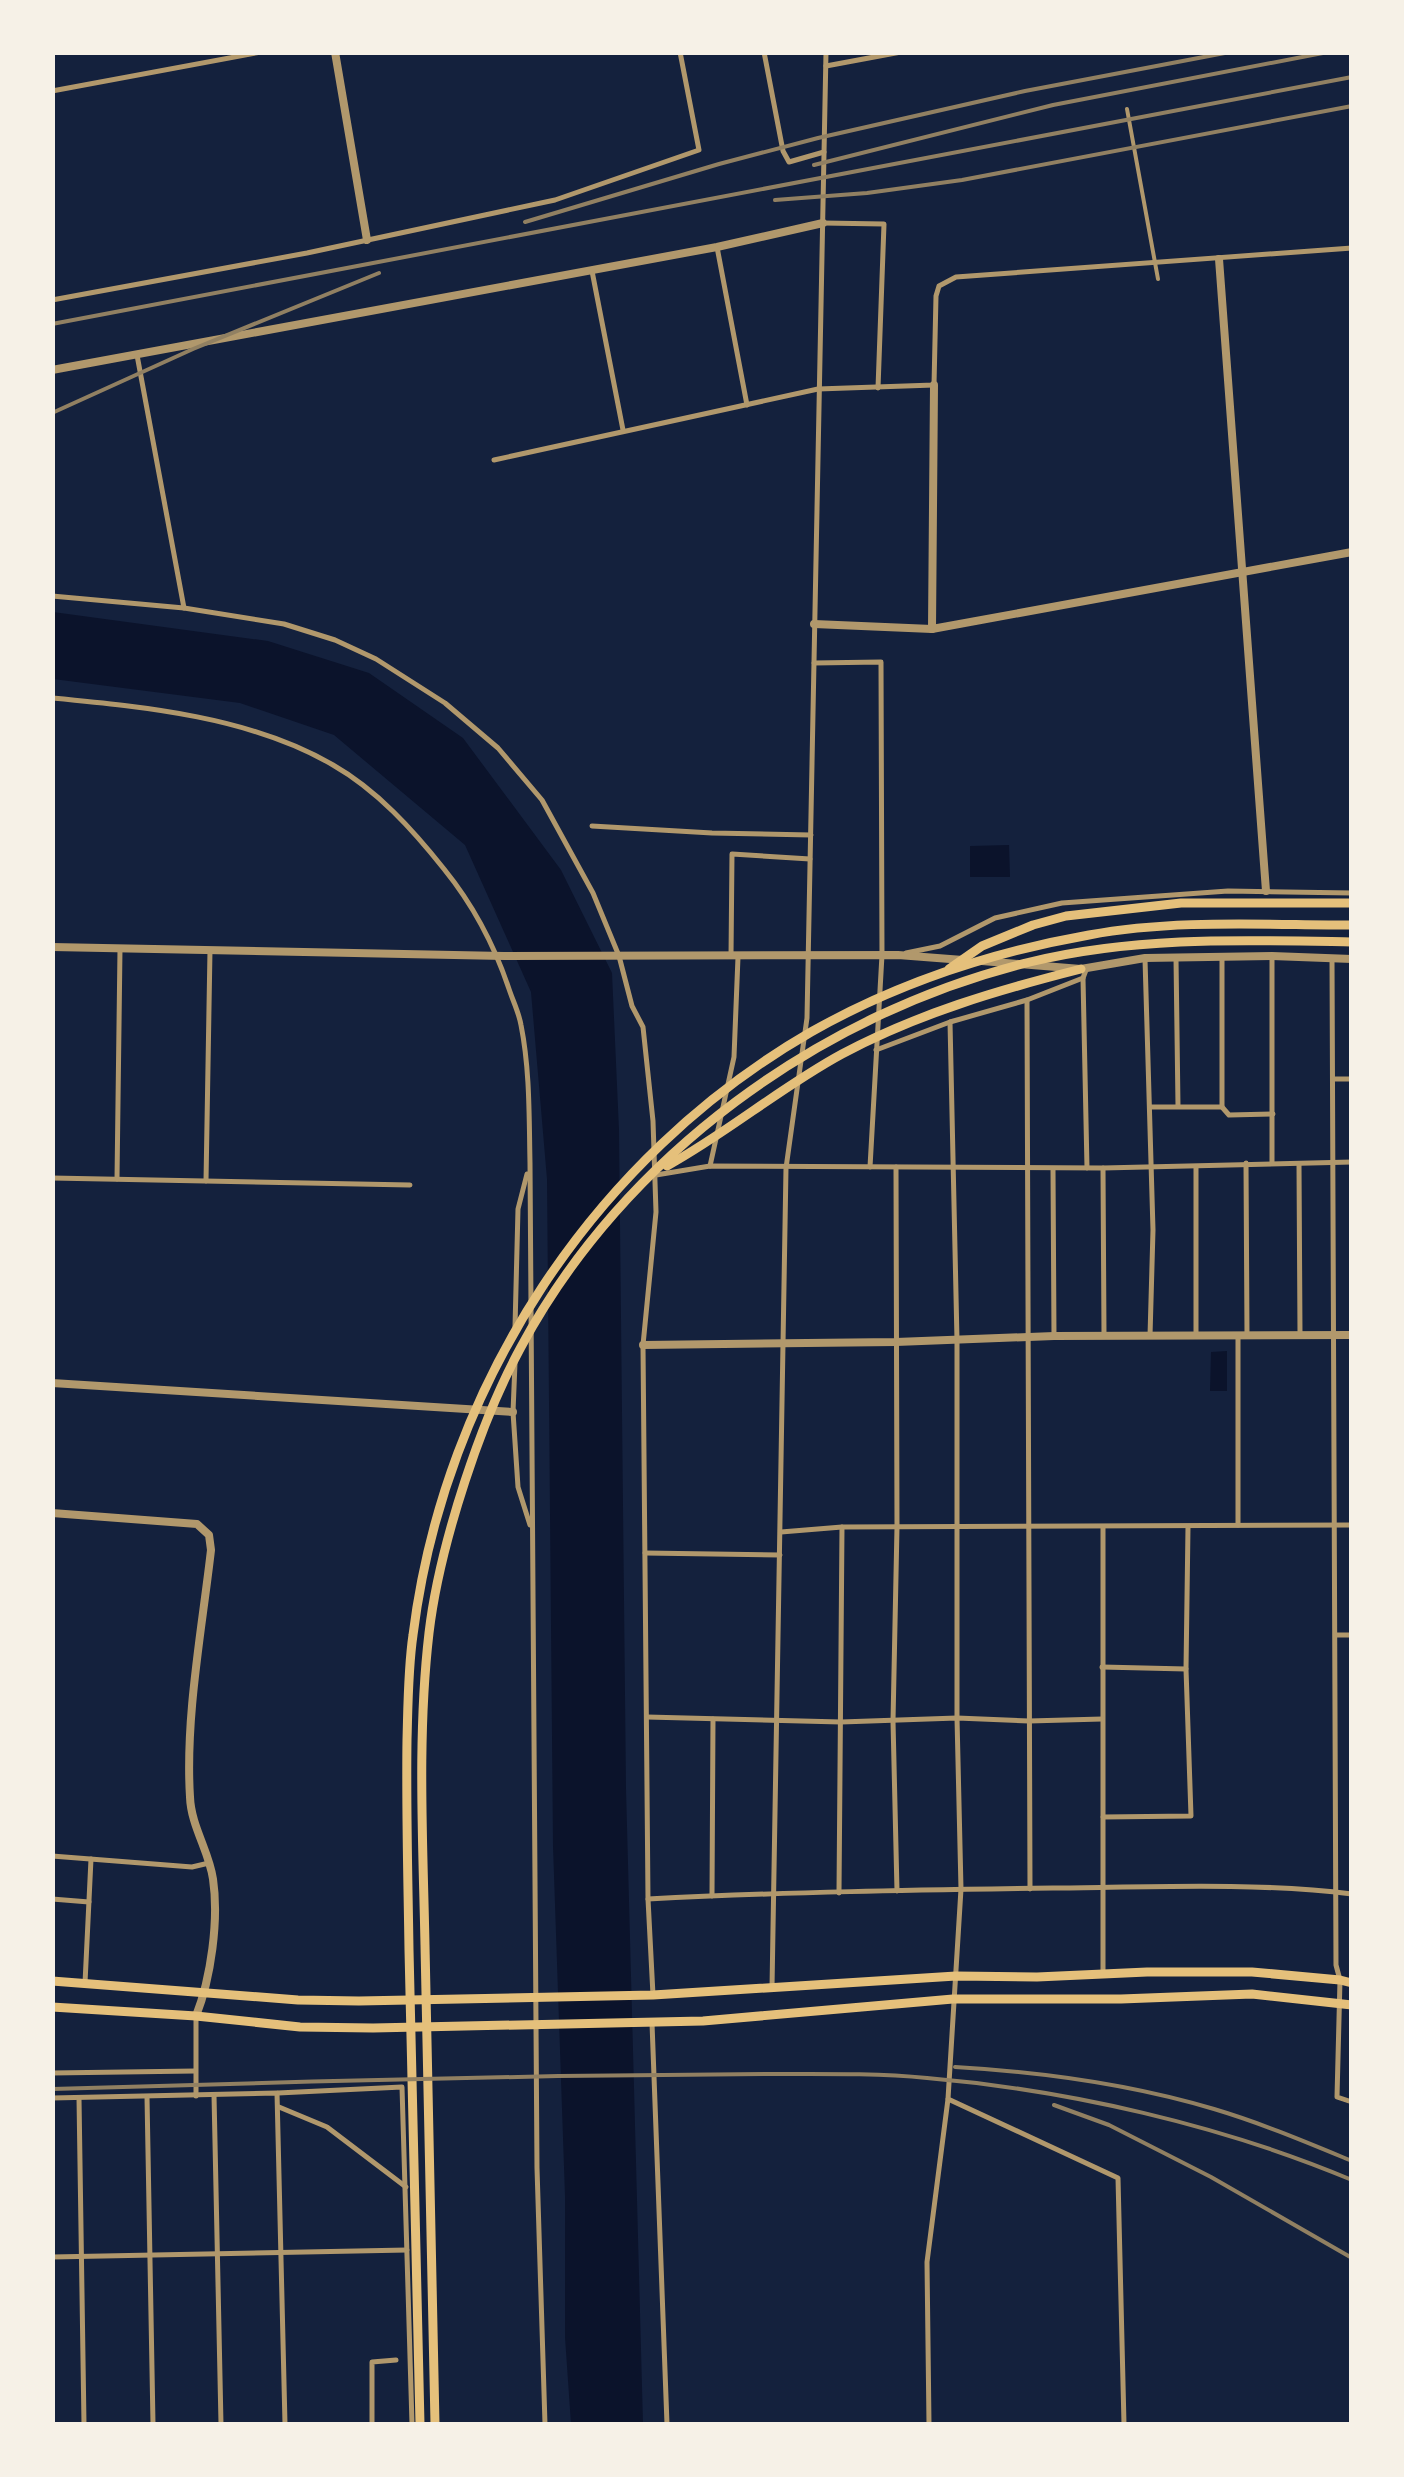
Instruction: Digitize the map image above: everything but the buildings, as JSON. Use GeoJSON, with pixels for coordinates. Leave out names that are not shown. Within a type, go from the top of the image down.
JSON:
{"type":"FeatureCollection","features":[{"type":"Feature","properties":{"kind":"highway"},"geometry":{"type":"LineString","coordinates":[[943,973],[982,946],[1066,916],[1181,904],[1352,903]]}},
{"type":"Feature","properties":{"kind":"highway"},"geometry":{"type":"LineString","coordinates":[[420,2424],[406,1809],[408,1679],[420,1587],[456,1458],[482,1394],[538,1291],[577,1236],[620,1186],[686,1121],[812,1032],[897,991],[1017,951],[1093,934],[1175,926],[1352,926]]}},
{"type":"Feature","properties":{"kind":"highway"},"geometry":{"type":"LineString","coordinates":[[435,2424],[422,1807],[429,1628],[454,1514],[480,1439],[521,1347],[545,1306],[585,1248],[653,1175],[723,1111],[764,1080],[834,1038],[913,1000],[977,976],[1110,947],[1216,940],[1352,942]]}},
{"type":"Feature","properties":{"kind":"highway"},"geometry":{"type":"LineString","coordinates":[[653,1175],[840,1055],[924,1016],[993,993],[1083,972]]}},
{"type":"Feature","properties":{"kind":"highway"},"geometry":{"type":"LineString","coordinates":[[52,1981],[360,2002],[649,1996],[956,1976],[1252,1972],[1352,1983]]}},
{"type":"Feature","properties":{"kind":"highway"},"geometry":{"type":"LineString","coordinates":[[52,2007],[373,2028],[649,2022],[953,1999],[1252,1994],[1352,2005]]}},
{"type":"Feature","properties":{"kind":"street"},"geometry":{"type":"LineString","coordinates":[[52,91],[262,52]]}},
{"type":"Feature","properties":{"kind":"street"},"geometry":{"type":"LineString","coordinates":[[335,52],[367,240]]}},
{"type":"Feature","properties":{"kind":"street"},"geometry":{"type":"LineString","coordinates":[[52,300],[275,259],[554,200],[699,150],[680,52]]}},
{"type":"Feature","properties":{"kind":"street"},"geometry":{"type":"LineString","coordinates":[[764,52],[788,162],[824,152]]}},
{"type":"Feature","properties":{"kind":"street"},"geometry":{"type":"LineString","coordinates":[[772,1989],[786,1168],[807,1018],[826,52]]}},
{"type":"Feature","properties":{"kind":"street"},"geometry":{"type":"LineString","coordinates":[[826,66],[901,52]]}},
{"type":"Feature","properties":{"kind":"street"},"geometry":{"type":"LineString","coordinates":[[1126,108],[1158,279]]}},
{"type":"Feature","properties":{"kind":"street"},"geometry":{"type":"LineString","coordinates":[[52,370],[717,247],[823,223],[884,224],[878,388]]}},
{"type":"Feature","properties":{"kind":"street"},"geometry":{"type":"LineString","coordinates":[[717,247],[747,405]]}},
{"type":"Feature","properties":{"kind":"street"},"geometry":{"type":"LineString","coordinates":[[932,629],[939,286],[956,277],[1352,248]]}},
{"type":"Feature","properties":{"kind":"street"},"geometry":{"type":"LineString","coordinates":[[1219,259],[1266,891]]}},
{"type":"Feature","properties":{"kind":"street"},"geometry":{"type":"LineString","coordinates":[[592,270],[622,430]]}},
{"type":"Feature","properties":{"kind":"street"},"geometry":{"type":"LineString","coordinates":[[137,355],[184,608]]}},
{"type":"Feature","properties":{"kind":"street"},"geometry":{"type":"LineString","coordinates":[[494,460],[818,389],[934,385]]}},
{"type":"Feature","properties":{"kind":"street"},"geometry":{"type":"LineString","coordinates":[[814,624],[932,629],[1352,552]]}},
{"type":"Feature","properties":{"kind":"street"},"geometry":{"type":"LineString","coordinates":[[52,596],[184,608],[284,624],[376,658],[445,703],[498,748],[542,800],[593,893],[643,1027],[654,1121],[656,1212],[644,1345],[649,1996]]}},
{"type":"Feature","properties":{"kind":"street"},"geometry":{"type":"LineString","coordinates":[[814,663],[881,662],[882,955],[870,1166]]}},
{"type":"Feature","properties":{"kind":"street"},"geometry":{"type":"LineString","coordinates":[[52,698],[238,726],[266,734],[334,765],[369,790],[421,841],[461,890],[500,956],[521,1024],[530,1162],[537,2168],[545,2424]]}},
{"type":"Feature","properties":{"kind":"street"},"geometry":{"type":"LineString","coordinates":[[592,826],[810,835]]}},
{"type":"Feature","properties":{"kind":"street"},"geometry":{"type":"LineString","coordinates":[[710,1166],[734,1057],[732,854],[810,859]]}},
{"type":"Feature","properties":{"kind":"street"},"geometry":{"type":"LineString","coordinates":[[898,955],[940,946],[996,918],[1062,903],[1228,890],[1352,892]]}},
{"type":"Feature","properties":{"kind":"street"},"geometry":{"type":"LineString","coordinates":[[52,947],[500,956],[898,955],[1083,972]]}},
{"type":"Feature","properties":{"kind":"street"},"geometry":{"type":"LineString","coordinates":[[116,1179],[120,949]]}},
{"type":"Feature","properties":{"kind":"street"},"geometry":{"type":"LineString","coordinates":[[206,1181],[210,950]]}},
{"type":"Feature","properties":{"kind":"street"},"geometry":{"type":"LineString","coordinates":[[1272,956],[1272,1162]]}},
{"type":"Feature","properties":{"kind":"street"},"geometry":{"type":"LineString","coordinates":[[1222,957],[1222,1107],[1229,1115],[1274,1114]]}},
{"type":"Feature","properties":{"kind":"street"},"geometry":{"type":"LineString","coordinates":[[876,1050],[950,1022],[1027,1000],[1083,972],[1145,958],[1352,958]]}},
{"type":"Feature","properties":{"kind":"street"},"geometry":{"type":"LineString","coordinates":[[1145,958],[1152,1166],[1150,1336]]}},
{"type":"Feature","properties":{"kind":"street"},"geometry":{"type":"LineString","coordinates":[[1176,958],[1178,1106]]}},
{"type":"Feature","properties":{"kind":"street"},"geometry":{"type":"LineString","coordinates":[[1332,959],[1338,2097],[1352,2102]]}},
{"type":"Feature","properties":{"kind":"street"},"geometry":{"type":"LineString","coordinates":[[1083,972],[1087,1168]]}},
{"type":"Feature","properties":{"kind":"street"},"geometry":{"type":"LineString","coordinates":[[1027,1000],[1030,1889]]}},
{"type":"Feature","properties":{"kind":"street"},"geometry":{"type":"LineString","coordinates":[[929,2424],[927,2262],[948,2099],[960,1889],[957,1340],[950,1022]]}},
{"type":"Feature","properties":{"kind":"street"},"geometry":{"type":"LineString","coordinates":[[1334,1079],[1352,1079]]}},
{"type":"Feature","properties":{"kind":"street"},"geometry":{"type":"LineString","coordinates":[[1150,1107],[1222,1107]]}},
{"type":"Feature","properties":{"kind":"street"},"geometry":{"type":"LineString","coordinates":[[530,1162],[518,1209],[513,1412],[518,1487],[532,1532]]}},
{"type":"Feature","properties":{"kind":"street"},"geometry":{"type":"LineString","coordinates":[[653,1175],[710,1166],[1102,1168],[1352,1162]]}},
{"type":"Feature","properties":{"kind":"street"},"geometry":{"type":"LineString","coordinates":[[1238,1525],[1246,1163]]}},
{"type":"Feature","properties":{"kind":"street"},"geometry":{"type":"LineString","coordinates":[[1298,1164],[1300,1334]]}},
{"type":"Feature","properties":{"kind":"street"},"geometry":{"type":"LineString","coordinates":[[896,1167],[896,1891]]}},
{"type":"Feature","properties":{"kind":"street"},"geometry":{"type":"LineString","coordinates":[[1196,1167],[1196,1334]]}},
{"type":"Feature","properties":{"kind":"street"},"geometry":{"type":"LineString","coordinates":[[1053,1168],[1054,1336]]}},
{"type":"Feature","properties":{"kind":"street"},"geometry":{"type":"LineString","coordinates":[[1102,1168],[1104,1337]]}},
{"type":"Feature","properties":{"kind":"street"},"geometry":{"type":"LineString","coordinates":[[52,1178],[410,1185]]}},
{"type":"Feature","properties":{"kind":"street"},"geometry":{"type":"LineString","coordinates":[[644,1345],[1028,1336],[1352,1335]]}},
{"type":"Feature","properties":{"kind":"street"},"geometry":{"type":"LineString","coordinates":[[52,1383],[513,1412]]}},
{"type":"Feature","properties":{"kind":"street"},"geometry":{"type":"LineString","coordinates":[[52,1513],[197,1524],[209,1535],[190,1758],[190,1800],[213,1880],[214,1924],[206,1992],[196,2016],[196,2096]]}},
{"type":"Feature","properties":{"kind":"street"},"geometry":{"type":"LineString","coordinates":[[1102,1526],[1103,1974]]}},
{"type":"Feature","properties":{"kind":"street"},"geometry":{"type":"LineString","coordinates":[[781,1532],[842,1527],[1352,1526]]}},
{"type":"Feature","properties":{"kind":"street"},"geometry":{"type":"LineString","coordinates":[[839,1892],[842,1527]]}},
{"type":"Feature","properties":{"kind":"street"},"geometry":{"type":"LineString","coordinates":[[1102,1818],[1191,1816],[1186,1669],[1188,1527]]}},
{"type":"Feature","properties":{"kind":"street"},"geometry":{"type":"LineString","coordinates":[[645,1552],[780,1555]]}},
{"type":"Feature","properties":{"kind":"street"},"geometry":{"type":"LineString","coordinates":[[1336,1635],[1352,1635]]}},
{"type":"Feature","properties":{"kind":"street"},"geometry":{"type":"LineString","coordinates":[[1102,1667],[1186,1669]]}},
{"type":"Feature","properties":{"kind":"street"},"geometry":{"type":"LineString","coordinates":[[647,1717],[842,1722],[1102,1719]]}},
{"type":"Feature","properties":{"kind":"street"},"geometry":{"type":"LineString","coordinates":[[712,1896],[714,1719]]}},
{"type":"Feature","properties":{"kind":"street"},"geometry":{"type":"LineString","coordinates":[[52,1856],[192,1867],[209,1863]]}},
{"type":"Feature","properties":{"kind":"street"},"geometry":{"type":"LineString","coordinates":[[85,1983],[91,1859]]}},
{"type":"Feature","properties":{"kind":"street"},"geometry":{"type":"LineString","coordinates":[[648,1899],[960,1889],[1295,1887],[1352,1894]]}},
{"type":"Feature","properties":{"kind":"street"},"geometry":{"type":"LineString","coordinates":[[52,1899],[89,1902]]}},
{"type":"Feature","properties":{"kind":"street"},"geometry":{"type":"LineString","coordinates":[[649,2022],[667,2424]]}},
{"type":"Feature","properties":{"kind":"street"},"geometry":{"type":"LineString","coordinates":[[52,2073],[196,2071]]}},
{"type":"Feature","properties":{"kind":"street"},"geometry":{"type":"LineString","coordinates":[[52,2098],[402,2088],[412,2424]]}},
{"type":"Feature","properties":{"kind":"street"},"geometry":{"type":"LineString","coordinates":[[277,2093],[285,2424]]}},
{"type":"Feature","properties":{"kind":"street"},"geometry":{"type":"LineString","coordinates":[[214,2095],[221,2424]]}},
{"type":"Feature","properties":{"kind":"street"},"geometry":{"type":"LineString","coordinates":[[147,2097],[153,2424]]}},
{"type":"Feature","properties":{"kind":"street"},"geometry":{"type":"LineString","coordinates":[[79,2098],[84,2424]]}},
{"type":"Feature","properties":{"kind":"street"},"geometry":{"type":"LineString","coordinates":[[948,2099],[1118,2178],[1124,2424]]}},
{"type":"Feature","properties":{"kind":"street"},"geometry":{"type":"LineString","coordinates":[[278,2106],[326,2127],[406,2188]]}},
{"type":"Feature","properties":{"kind":"street"},"geometry":{"type":"LineString","coordinates":[[52,2257],[407,2250]]}},
{"type":"Feature","properties":{"kind":"street"},"geometry":{"type":"LineString","coordinates":[[372,2424],[372,2362],[396,2360]]}},
{"type":"Feature","properties":{"kind":"water"},"geometry":{"type":"Polygon","coordinates":[[[53,612],[268,641],[369,673],[463,738],[561,870],[612,973],[619,1130],[626,1789],[643,2424],[571,2424],[565,2337],[565,2196],[553,1846],[547,1179],[531,992],[465,845],[334,735],[240,703],[53,679],[53,612]]]}},
{"type":"Feature","properties":{"kind":"water"},"geometry":{"type":"Polygon","coordinates":[[[1009,845],[1010,877],[970,877],[970,846],[1009,845]]]}},
{"type":"Feature","properties":{"kind":"water"},"geometry":{"type":"Polygon","coordinates":[[[1227,1351],[1227,1391],[1210,1391],[1211,1352],[1227,1351]]]}},
{"type":"Feature","properties":{"kind":"railway"},"geometry":{"type":"LineString","coordinates":[[525,222],[818,138],[1025,91],[1230,52]]}},
{"type":"Feature","properties":{"kind":"railway"},"geometry":{"type":"LineString","coordinates":[[814,165],[1053,105],[1328,52]]}},
{"type":"Feature","properties":{"kind":"railway"},"geometry":{"type":"LineString","coordinates":[[52,324],[1352,77]]}},
{"type":"Feature","properties":{"kind":"railway"},"geometry":{"type":"LineString","coordinates":[[775,200],[962,180],[1352,106]]}},
{"type":"Feature","properties":{"kind":"railway"},"geometry":{"type":"LineString","coordinates":[[52,413],[193,349],[379,273]]}},
{"type":"Feature","properties":{"kind":"railway"},"geometry":{"type":"LineString","coordinates":[[955,2067],[1053,2076],[1150,2093],[1249,2120],[1352,2161]]}},
{"type":"Feature","properties":{"kind":"railway"},"geometry":{"type":"LineString","coordinates":[[52,2089],[558,2076],[907,2076],[1034,2091],[1143,2113],[1250,2143],[1352,2180]]}},
{"type":"Feature","properties":{"kind":"railway"},"geometry":{"type":"LineString","coordinates":[[1054,2105],[1109,2125],[1211,2177],[1352,2258]]}}]}
